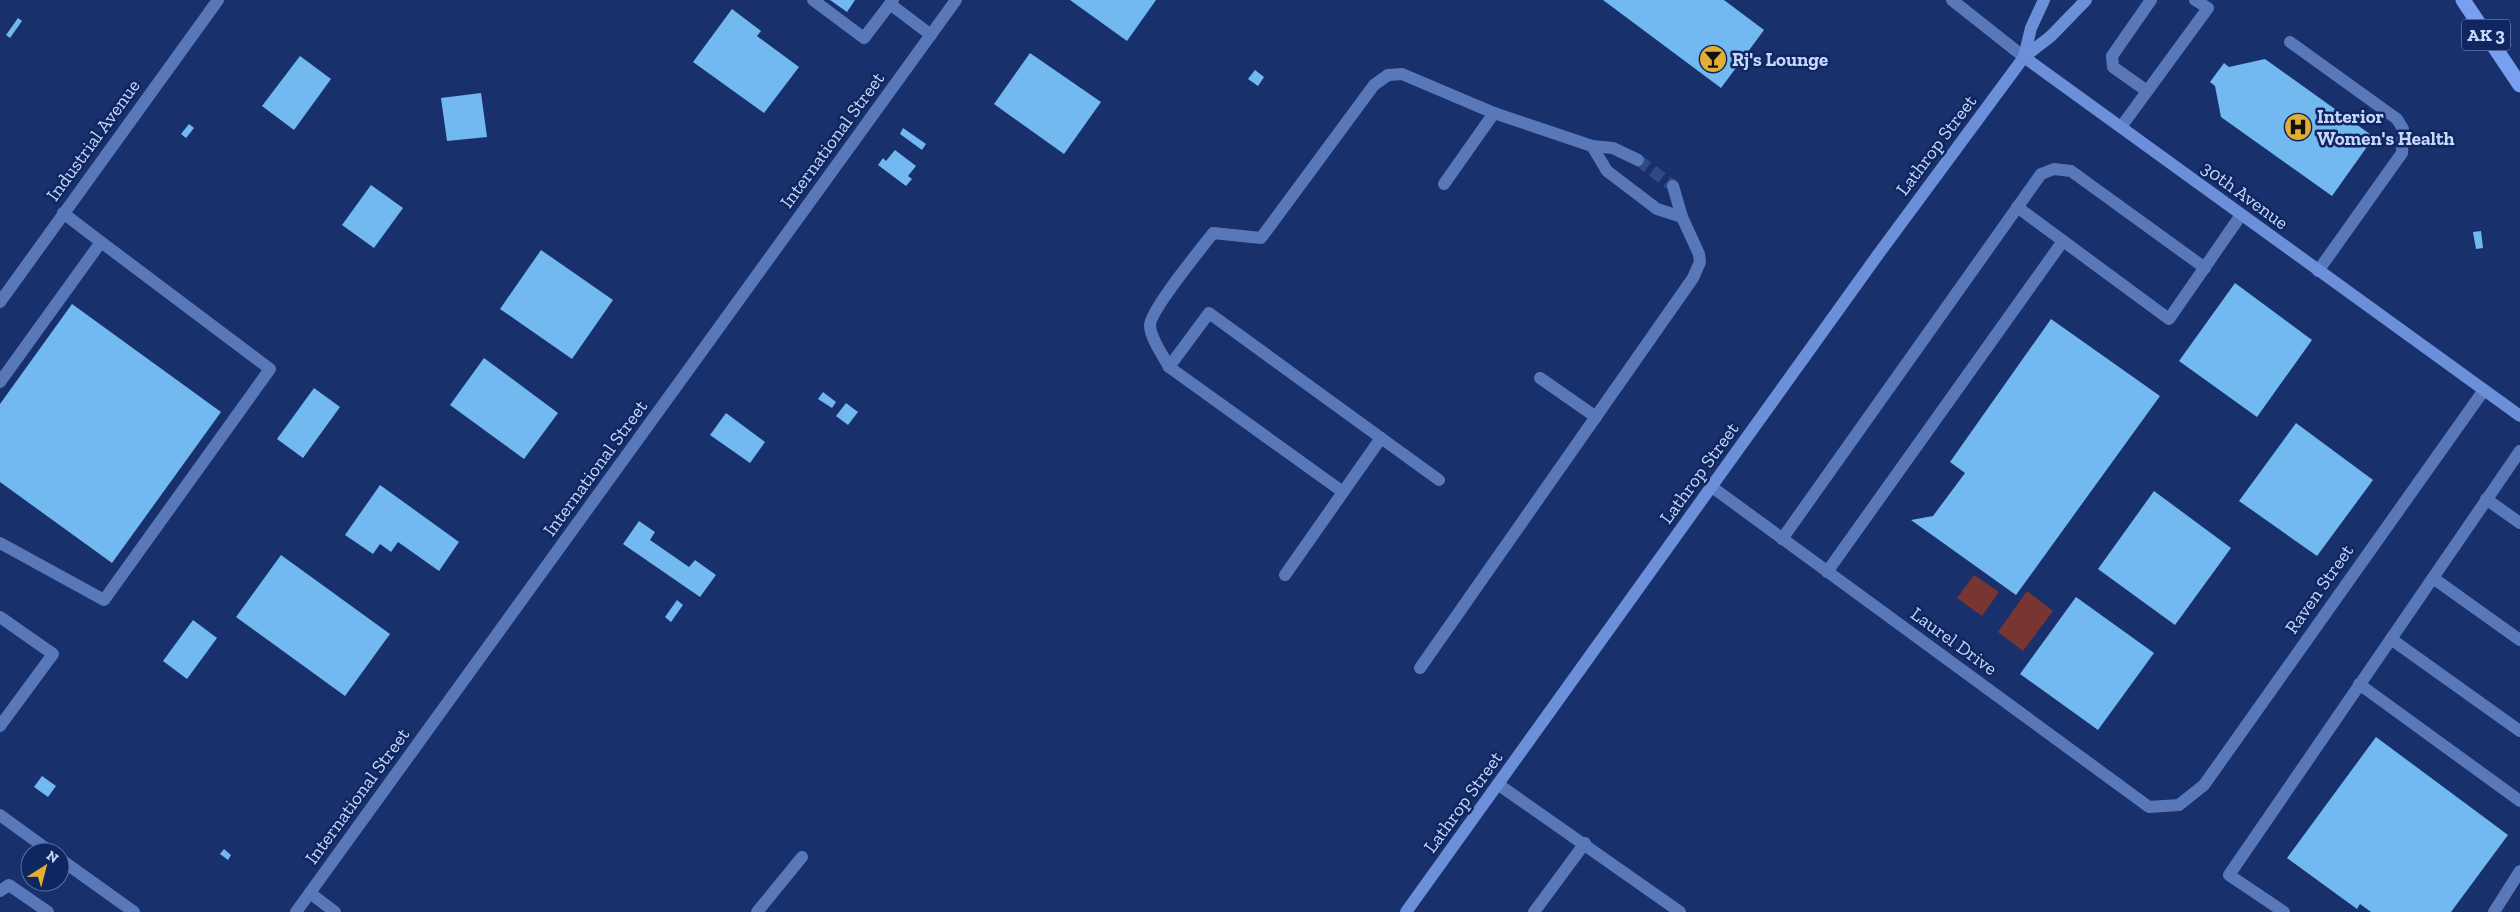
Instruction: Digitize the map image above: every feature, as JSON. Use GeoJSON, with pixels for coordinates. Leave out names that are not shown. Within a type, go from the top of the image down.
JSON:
{"type":"FeatureCollection","features":[{"type":"Feature","properties":{"kind":"highway"},"geometry":{"type":"LineString","coordinates":[[2455,0],[2509,69]]}},
{"type":"Feature","properties":{"kind":"highway","name":"AK 3"},"geometry":{"type":"LineString","coordinates":[[2463,0],[2520,85]]}},
{"type":"Feature","properties":{"kind":"main road","name":"Lathrop Street"},"geometry":{"type":"LineString","coordinates":[[2024,57],[2031,28],[2044,0]]}},
{"type":"Feature","properties":{"kind":"main road","name":"Lathrop Street"},"geometry":{"type":"LineString","coordinates":[[1406,912],[1877,256],[2024,57],[2051,36],[2086,0]]}},
{"type":"Feature","properties":{"kind":"main road","name":"30th Avenue"},"geometry":{"type":"LineString","coordinates":[[2024,57],[2520,416]]}},
{"type":"Feature","properties":{"kind":"street","name":"Industrial Avenue"},"geometry":{"type":"LineString","coordinates":[[0,302],[218,0]]}},
{"type":"Feature","properties":{"kind":"street"},"geometry":{"type":"LineString","coordinates":[[813,0],[864,38],[891,2],[928,40]]}},
{"type":"Feature","properties":{"kind":"street","name":"International Street"},"geometry":{"type":"LineString","coordinates":[[296,912],[956,0]]}},
{"type":"Feature","properties":{"kind":"street","name":"30th Avenue"},"geometry":{"type":"LineString","coordinates":[[1952,0],[2024,57]]}},
{"type":"Feature","properties":{"kind":"street"},"geometry":{"type":"LineString","coordinates":[[2147,91],[2113,68],[2112,56],[2151,0]]}},
{"type":"Feature","properties":{"kind":"street"},"geometry":{"type":"LineString","coordinates":[[2121,127],[2208,8],[2196,0]]}},
{"type":"Feature","properties":{"kind":"street"},"geometry":{"type":"LineString","coordinates":[[2290,42],[2397,119],[2403,128],[2402,153],[2318,271]]}},
{"type":"Feature","properties":{"kind":"street"},"geometry":{"type":"LineString","coordinates":[[1343,492],[1168,367],[1151,332],[1152,316],[1213,233],[1261,238],[1374,85],[1388,75],[1402,74],[1494,113],[1592,146],[1614,148],[1638,160]]}},
{"type":"Feature","properties":{"kind":"street"},"geometry":{"type":"LineString","coordinates":[[1444,184],[1494,113]]}},
{"type":"Feature","properties":{"kind":"street"},"geometry":{"type":"LineString","coordinates":[[1592,146],[1607,171],[1657,209],[1682,217]]}},
{"type":"Feature","properties":{"kind":"street"},"geometry":{"type":"LineString","coordinates":[[1782,538],[2041,174],[2054,169],[2070,171],[2206,268]]}},
{"type":"Feature","properties":{"kind":"street"},"geometry":{"type":"LineString","coordinates":[[1420,668],[1698,269],[1700,262],[1699,254],[1682,217],[1673,186]]}},
{"type":"Feature","properties":{"kind":"street"},"geometry":{"type":"LineString","coordinates":[[2017,207],[2169,319],[2241,215]]}},
{"type":"Feature","properties":{"kind":"street"},"geometry":{"type":"LineString","coordinates":[[0,543],[104,600],[270,369],[63,214]]}},
{"type":"Feature","properties":{"kind":"street"},"geometry":{"type":"LineString","coordinates":[[1827,572],[2063,241]]}},
{"type":"Feature","properties":{"kind":"street"},"geometry":{"type":"LineString","coordinates":[[0,382],[101,242]]}},
{"type":"Feature","properties":{"kind":"street"},"geometry":{"type":"LineString","coordinates":[[1168,367],[1209,313],[1439,480]]}},
{"type":"Feature","properties":{"kind":"street"},"geometry":{"type":"LineString","coordinates":[[1540,378],[1596,417]]}},
{"type":"Feature","properties":{"kind":"street","name":"Raven Street"},"geometry":{"type":"LineString","coordinates":[[2180,805],[2204,784],[2484,390]]}},
{"type":"Feature","properties":{"kind":"street"},"geometry":{"type":"LineString","coordinates":[[1285,574],[1381,438]]}},
{"type":"Feature","properties":{"kind":"street"},"geometry":{"type":"LineString","coordinates":[[2284,912],[2229,875],[2520,451]]}},
{"type":"Feature","properties":{"kind":"street","name":"Laurel Drive"},"geometry":{"type":"LineString","coordinates":[[1712,487],[2149,806],[2180,805]]}},
{"type":"Feature","properties":{"kind":"street"},"geometry":{"type":"LineString","coordinates":[[2486,499],[2520,523]]}},
{"type":"Feature","properties":{"kind":"street"},"geometry":{"type":"LineString","coordinates":[[2433,578],[2520,640]]}},
{"type":"Feature","properties":{"kind":"street"},"geometry":{"type":"LineString","coordinates":[[0,726],[53,654],[1,620]]}},
{"type":"Feature","properties":{"kind":"street"},"geometry":{"type":"LineString","coordinates":[[2391,639],[2520,731]]}},
{"type":"Feature","properties":{"kind":"street"},"geometry":{"type":"LineString","coordinates":[[2359,684],[2520,801]]}},
{"type":"Feature","properties":{"kind":"street"},"geometry":{"type":"LineString","coordinates":[[1499,785],[1585,843],[1680,912]]}},
{"type":"Feature","properties":{"kind":"street"},"geometry":{"type":"LineString","coordinates":[[0,815],[37,842]]}},
{"type":"Feature","properties":{"kind":"street"},"geometry":{"type":"LineString","coordinates":[[1534,912],[1585,843]]}},
{"type":"Feature","properties":{"kind":"street"},"geometry":{"type":"LineString","coordinates":[[757,912],[802,857]]}},
{"type":"Feature","properties":{"kind":"street"},"geometry":{"type":"LineString","coordinates":[[70,866],[128,910]]}},
{"type":"Feature","properties":{"kind":"street"},"geometry":{"type":"LineString","coordinates":[[2494,912],[2520,871]]}},
{"type":"Feature","properties":{"kind":"street"},"geometry":{"type":"LineString","coordinates":[[0,890],[9,885],[48,912]]}},
{"type":"Feature","properties":{"kind":"street"},"geometry":{"type":"LineString","coordinates":[[310,893],[335,912]]}},
{"type":"Feature","properties":{"kind":"shaded area"},"geometry":{"type":"Polygon","coordinates":[[[1974,575],[1999,592],[1982,616],[1957,598],[1974,575]]]}},
{"type":"Feature","properties":{"kind":"shaded area"},"geometry":{"type":"Polygon","coordinates":[[[2027,591],[2053,611],[2023,651],[1998,632],[2027,591]]]}},
{"type":"Feature","properties":{"kind":"building"},"geometry":{"type":"Polygon","coordinates":[[[830,0],[855,0],[847,12],[830,0]]]}},
{"type":"Feature","properties":{"kind":"building"},"geometry":{"type":"Polygon","coordinates":[[[1070,0],[1156,0],[1127,41],[1070,0]]]}},
{"type":"Feature","properties":{"kind":"building","name":"Rj's Lounge"},"geometry":{"type":"Polygon","coordinates":[[[1603,0],[1724,0],[1764,30],[1721,88],[1603,0]]]}},
{"type":"Feature","properties":{"kind":"building"},"geometry":{"type":"Polygon","coordinates":[[[732,9],[761,31],[757,36],[799,67],[764,113],[693,62],[732,9]]]}},
{"type":"Feature","properties":{"kind":"building"},"geometry":{"type":"Polygon","coordinates":[[[18,18],[22,21],[10,38],[6,35],[18,18]]]}},
{"type":"Feature","properties":{"kind":"building"},"geometry":{"type":"Polygon","coordinates":[[[1030,53],[1101,102],[1064,154],[994,104],[1030,53]]]}},
{"type":"Feature","properties":{"kind":"building"},"geometry":{"type":"Polygon","coordinates":[[[300,56],[331,79],[294,130],[262,106],[300,56]]]}},
{"type":"Feature","properties":{"kind":"building","name":"Interior Women's Health"},"geometry":{"type":"Polygon","coordinates":[[[2265,59],[2374,137],[2332,196],[2221,117],[2215,86],[2210,82],[2224,63],[2229,67],[2265,59]]]}},
{"type":"Feature","properties":{"kind":"building"},"geometry":{"type":"Polygon","coordinates":[[[1255,70],[1264,77],[1258,86],[1248,79],[1255,70]]]}},
{"type":"Feature","properties":{"kind":"building"},"geometry":{"type":"Polygon","coordinates":[[[481,93],[487,137],[447,141],[441,98],[481,93]]]}},
{"type":"Feature","properties":{"kind":"building"},"geometry":{"type":"Polygon","coordinates":[[[189,124],[194,128],[186,138],[181,134],[189,124]]]}},
{"type":"Feature","properties":{"kind":"building"},"geometry":{"type":"Polygon","coordinates":[[[903,128],[926,144],[922,150],[900,134],[903,128]]]}},
{"type":"Feature","properties":{"kind":"building"},"geometry":{"type":"Polygon","coordinates":[[[895,150],[916,166],[908,176],[912,179],[906,186],[878,165],[883,158],[886,161],[895,150]]]}},
{"type":"Feature","properties":{"kind":"building"},"geometry":{"type":"Polygon","coordinates":[[[371,185],[403,208],[374,248],[342,225],[371,185]]]}},
{"type":"Feature","properties":{"kind":"building"},"geometry":{"type":"Polygon","coordinates":[[[2481,231],[2483,248],[2476,249],[2473,232],[2481,231]]]}},
{"type":"Feature","properties":{"kind":"building"},"geometry":{"type":"Polygon","coordinates":[[[541,250],[613,300],[572,359],[500,309],[541,250]]]}},
{"type":"Feature","properties":{"kind":"building"},"geometry":{"type":"Polygon","coordinates":[[[2235,283],[2312,340],[2257,417],[2179,361],[2235,283]]]}},
{"type":"Feature","properties":{"kind":"building"},"geometry":{"type":"Polygon","coordinates":[[[72,304],[221,412],[112,563],[0,482],[0,404],[72,304]]]}},
{"type":"Feature","properties":{"kind":"building"},"geometry":{"type":"Polygon","coordinates":[[[2051,319],[2160,396],[2016,595],[1911,520],[1933,516],[1965,473],[1950,462],[2051,319]]]}},
{"type":"Feature","properties":{"kind":"building"},"geometry":{"type":"Polygon","coordinates":[[[484,358],[558,413],[524,459],[450,405],[484,358]]]}},
{"type":"Feature","properties":{"kind":"building"},"geometry":{"type":"Polygon","coordinates":[[[314,388],[340,407],[303,458],[277,439],[314,388]]]}},
{"type":"Feature","properties":{"kind":"building"},"geometry":{"type":"Polygon","coordinates":[[[823,392],[836,402],[832,408],[818,399],[823,392]]]}},
{"type":"Feature","properties":{"kind":"building"},"geometry":{"type":"Polygon","coordinates":[[[846,403],[858,412],[848,425],[836,416],[846,403]]]}},
{"type":"Feature","properties":{"kind":"building"},"geometry":{"type":"Polygon","coordinates":[[[726,413],[765,442],[750,463],[710,435],[726,413]]]}},
{"type":"Feature","properties":{"kind":"building"},"geometry":{"type":"Polygon","coordinates":[[[2296,423],[2373,480],[2317,556],[2239,501],[2296,423]]]}},
{"type":"Feature","properties":{"kind":"building"},"geometry":{"type":"Polygon","coordinates":[[[380,485],[459,542],[439,571],[398,542],[391,552],[380,544],[373,554],[345,535],[380,485]]]}},
{"type":"Feature","properties":{"kind":"building"},"geometry":{"type":"Polygon","coordinates":[[[2154,491],[2231,548],[2175,625],[2098,569],[2154,491]]]}},
{"type":"Feature","properties":{"kind":"building"},"geometry":{"type":"Polygon","coordinates":[[[639,521],[655,532],[650,540],[689,567],[695,560],[716,575],[700,597],[623,544],[639,521]]]}},
{"type":"Feature","properties":{"kind":"building"},"geometry":{"type":"Polygon","coordinates":[[[281,555],[390,634],[345,696],[236,617],[281,555]]]}},
{"type":"Feature","properties":{"kind":"building"},"geometry":{"type":"Polygon","coordinates":[[[2076,597],[2154,653],[2098,730],[2020,674],[2076,597]]]}},
{"type":"Feature","properties":{"kind":"building"},"geometry":{"type":"Polygon","coordinates":[[[677,600],[683,605],[671,622],[665,617],[677,600]]]}},
{"type":"Feature","properties":{"kind":"building"},"geometry":{"type":"Polygon","coordinates":[[[193,620],[217,638],[187,679],[163,661],[193,620]]]}},
{"type":"Feature","properties":{"kind":"building"},"geometry":{"type":"Polygon","coordinates":[[[2376,737],[2508,835],[2451,912],[2371,912],[2360,904],[2357,909],[2287,858],[2376,737]]]}},
{"type":"Feature","properties":{"kind":"building"},"geometry":{"type":"Polygon","coordinates":[[[42,776],[56,786],[48,797],[34,787],[42,776]]]}},
{"type":"Feature","properties":{"kind":"building"},"geometry":{"type":"Polygon","coordinates":[[[224,849],[231,855],[228,860],[220,854],[224,849]]]}},
{"type":"Feature","properties":{"kind":"tunnel"},"geometry":{"type":"LineString","coordinates":[[1638,160],[1673,186]]}},
{"type":"Feature","properties":{"kind":"place","name":"Rj's Lounge"},"geometry":{"type":"Point","coordinates":[1713,59]}},
{"type":"Feature","properties":{"kind":"place","name":"Interior Women's Health"},"geometry":{"type":"Point","coordinates":[2298,127]}}]}
